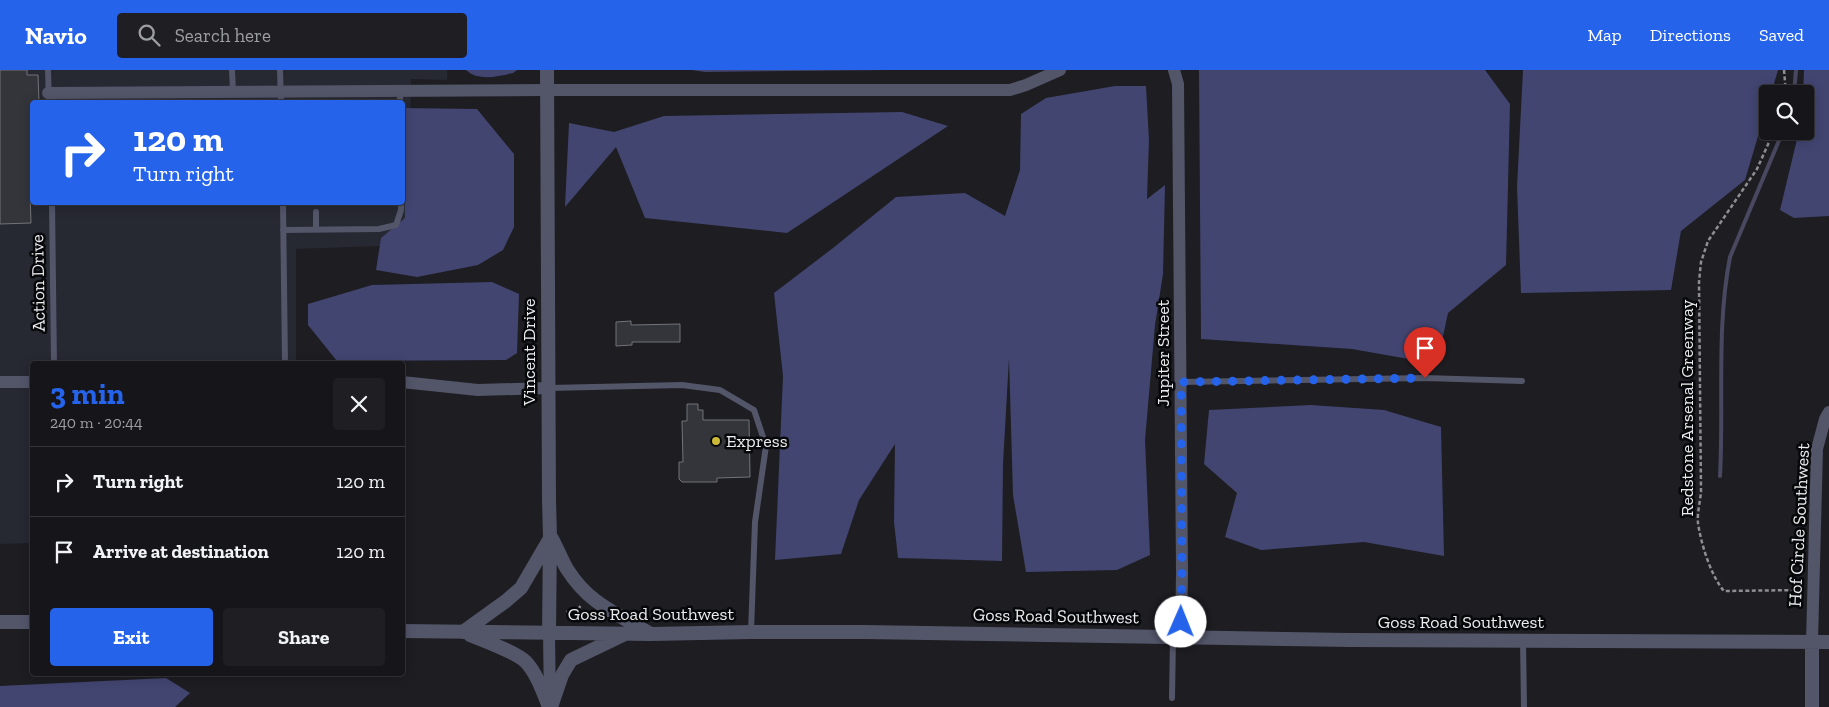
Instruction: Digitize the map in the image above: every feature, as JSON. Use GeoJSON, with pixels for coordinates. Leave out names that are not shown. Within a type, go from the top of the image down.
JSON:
{"type":"FeatureCollection","features":[{"type":"Feature","properties":{"kind":"street","name":"Vincent Drive"},"geometry":{"type":"LineString","coordinates":[[547,70],[549,633]]}},
{"type":"Feature","properties":{"kind":"street"},"geometry":{"type":"LineString","coordinates":[[49,98],[233,91],[281,97],[400,96],[547,90],[1010,90],[1026,86],[1060,70]]}},
{"type":"Feature","properties":{"kind":"street","name":"Jupiter Street"},"geometry":{"type":"LineString","coordinates":[[1174,70],[1178,84],[1181,382],[1182,573],[1177,636]]}},
{"type":"Feature","properties":{"kind":"street"},"geometry":{"type":"LineString","coordinates":[[0,382],[30,382]]}},
{"type":"Feature","properties":{"kind":"street"},"geometry":{"type":"LineString","coordinates":[[405,382],[478,390],[548,388]]}},
{"type":"Feature","properties":{"kind":"street","name":"Hof Circle Southwest"},"geometry":{"type":"LineString","coordinates":[[1812,642],[1817,449],[1825,419],[1829,412]]}},
{"type":"Feature","properties":{"kind":"street"},"geometry":{"type":"LineString","coordinates":[[463,632],[521,588],[550,537]]}},
{"type":"Feature","properties":{"kind":"street"},"geometry":{"type":"LineString","coordinates":[[550,537],[567,568],[588,594],[610,612],[651,634]]}},
{"type":"Feature","properties":{"kind":"street"},"geometry":{"type":"LineString","coordinates":[[0,622],[30,622]]}},
{"type":"Feature","properties":{"kind":"street","name":"Goss Road Southwest"},"geometry":{"type":"LineString","coordinates":[[405,631],[626,634],[751,632],[1177,636],[1350,640],[1829,642]]}},
{"type":"Feature","properties":{"kind":"street"},"geometry":{"type":"LineString","coordinates":[[463,632],[502,648],[525,661],[539,682],[550,707]]}},
{"type":"Feature","properties":{"kind":"street"},"geometry":{"type":"LineString","coordinates":[[549,633],[550,707]]}},
{"type":"Feature","properties":{"kind":"street"},"geometry":{"type":"LineString","coordinates":[[550,707],[562,675],[571,660],[626,634]]}},
{"type":"Feature","properties":{"kind":"street"},"geometry":{"type":"LineString","coordinates":[[1812,642],[1812,707]]}},
{"type":"Feature","properties":{"kind":"lane"},"geometry":{"type":"LineString","coordinates":[[48,70],[49,98]]}},
{"type":"Feature","properties":{"kind":"lane"},"geometry":{"type":"LineString","coordinates":[[232,70],[233,91]]}},
{"type":"Feature","properties":{"kind":"lane"},"geometry":{"type":"LineString","coordinates":[[280,70],[281,97]]}},
{"type":"Feature","properties":{"kind":"lane","name":"Action Drive"},"geometry":{"type":"LineString","coordinates":[[52,205],[54,361]]}},
{"type":"Feature","properties":{"kind":"lane"},"geometry":{"type":"LineString","coordinates":[[283,205],[285,361]]}},
{"type":"Feature","properties":{"kind":"lane"},"geometry":{"type":"LineString","coordinates":[[283,230],[379,229],[396,225],[401,205]]}},
{"type":"Feature","properties":{"kind":"lane"},"geometry":{"type":"LineString","coordinates":[[316,212],[316,229]]}},
{"type":"Feature","properties":{"kind":"lane"},"geometry":{"type":"LineString","coordinates":[[1181,382],[1425,378],[1522,381]]}},
{"type":"Feature","properties":{"kind":"lane"},"geometry":{"type":"LineString","coordinates":[[548,388],[682,385],[720,390],[754,410],[766,446],[755,522],[751,632]]}},
{"type":"Feature","properties":{"kind":"lane"},"geometry":{"type":"LineString","coordinates":[[1172,698],[1177,636]]}},
{"type":"Feature","properties":{"kind":"lane"},"geometry":{"type":"LineString","coordinates":[[1523,640],[1524,707]]}},
{"type":"Feature","properties":{"kind":"path"},"geometry":{"type":"LineString","coordinates":[[1784,70],[1785,85]]}},
{"type":"Feature","properties":{"kind":"path","name":"Redstone Arsenal Greenway"},"geometry":{"type":"LineString","coordinates":[[1770,140],[1757,170],[1708,241],[1702,262],[1700,282],[1701,492],[1698,522],[1707,558],[1717,584],[1724,592],[1805,590],[1813,594]]}},
{"type":"Feature","properties":{"kind":"path"},"geometry":{"type":"LineString","coordinates":[[566,612],[577,611],[583,601]]}},
{"type":"Feature","properties":{"kind":"shaded area"},"geometry":{"type":"Polygon","coordinates":[[[0,70],[447,70],[447,80],[411,79],[409,245],[296,249],[296,361],[30,361],[30,543],[0,544],[0,70]]]}},
{"type":"Feature","properties":{"kind":"shaded area"},"geometry":{"type":"Polygon","coordinates":[[[466,70],[517,70],[513,73],[483,77],[471,74],[466,70]]]}},
{"type":"Feature","properties":{"kind":"shaded area"},"geometry":{"type":"Polygon","coordinates":[[[692,70],[887,70],[705,72],[692,70]]]}},
{"type":"Feature","properties":{"kind":"shaded area"},"geometry":{"type":"Polygon","coordinates":[[[1199,70],[1485,70],[1510,104],[1506,265],[1448,313],[1437,364],[1352,349],[1201,339],[1199,70]]]}},
{"type":"Feature","properties":{"kind":"shaded area"},"geometry":{"type":"Polygon","coordinates":[[[1523,70],[1778,70],[1774,85],[1759,85],[1759,133],[1745,180],[1681,231],[1671,290],[1521,293],[1517,187],[1523,70]]]}},
{"type":"Feature","properties":{"kind":"shaded area"},"geometry":{"type":"Polygon","coordinates":[[[1804,70],[1829,70],[1829,216],[1794,218],[1780,210],[1797,140],[1814,140],[1814,85],[1803,85],[1804,70]]]}},
{"type":"Feature","properties":{"kind":"shaded area"},"geometry":{"type":"Polygon","coordinates":[[[1115,86],[1146,86],[1149,140],[1147,199],[1165,185],[1163,274],[1155,325],[1145,440],[1150,555],[1117,570],[1026,572],[1013,495],[1009,358],[1003,464],[1002,561],[898,558],[894,522],[895,444],[859,500],[841,554],[775,560],[783,376],[774,293],[896,197],[965,193],[1005,216],[1020,170],[1021,114],[1046,98],[1115,86]]]}},
{"type":"Feature","properties":{"kind":"shaded area"},"geometry":{"type":"Polygon","coordinates":[[[405,108],[477,109],[514,154],[514,227],[503,250],[478,265],[417,277],[376,270],[381,238],[405,218],[405,108]]]}},
{"type":"Feature","properties":{"kind":"shaded area"},"geometry":{"type":"Polygon","coordinates":[[[902,112],[948,126],[787,233],[645,218],[616,147],[565,207],[569,123],[614,132],[664,116],[902,112]]]}},
{"type":"Feature","properties":{"kind":"shaded area"},"geometry":{"type":"Polygon","coordinates":[[[492,282],[519,294],[517,353],[506,360],[337,361],[308,325],[308,304],[372,285],[492,282]]]}},
{"type":"Feature","properties":{"kind":"shaded area"},"geometry":{"type":"Polygon","coordinates":[[[1311,405],[1384,410],[1441,427],[1444,556],[1364,542],[1261,550],[1225,537],[1237,493],[1204,464],[1209,410],[1311,405]]]}},
{"type":"Feature","properties":{"kind":"shaded area"},"geometry":{"type":"Polygon","coordinates":[[[166,678],[190,693],[175,707],[0,707],[0,686],[166,678]]]}},
{"type":"Feature","properties":{"kind":"building"},"geometry":{"type":"Polygon","coordinates":[[[0,70],[27,70],[27,75],[38,75],[39,100],[30,100],[31,223],[0,224],[0,70]]]}},
{"type":"Feature","properties":{"kind":"building"},"geometry":{"type":"Polygon","coordinates":[[[631,321],[631,325],[680,324],[680,342],[632,342],[632,345],[616,346],[616,322],[631,321]]]}},
{"type":"Feature","properties":{"kind":"building","name":"Express"},"geometry":{"type":"Polygon","coordinates":[[[687,404],[698,404],[698,410],[703,410],[703,420],[749,420],[750,477],[717,478],[717,482],[682,482],[679,479],[679,462],[683,462],[682,421],[687,421],[687,404]]]}},
{"type":"Feature","properties":{"kind":"waterway"},"geometry":{"type":"LineString","coordinates":[[1795,85],[1796,70]]}},
{"type":"Feature","properties":{"kind":"waterway"},"geometry":{"type":"LineString","coordinates":[[1720,476],[1723,311],[1730,257],[1779,140]]}},
{"type":"Feature","properties":{"kind":"place","name":"Express"},"geometry":{"type":"Point","coordinates":[716,441]}},
{"type":"Feature","properties":{"kind":"route"},"geometry":{"type":"LineString","coordinates":[[1181,622],[1181,382],[1425,378]]}}]}
